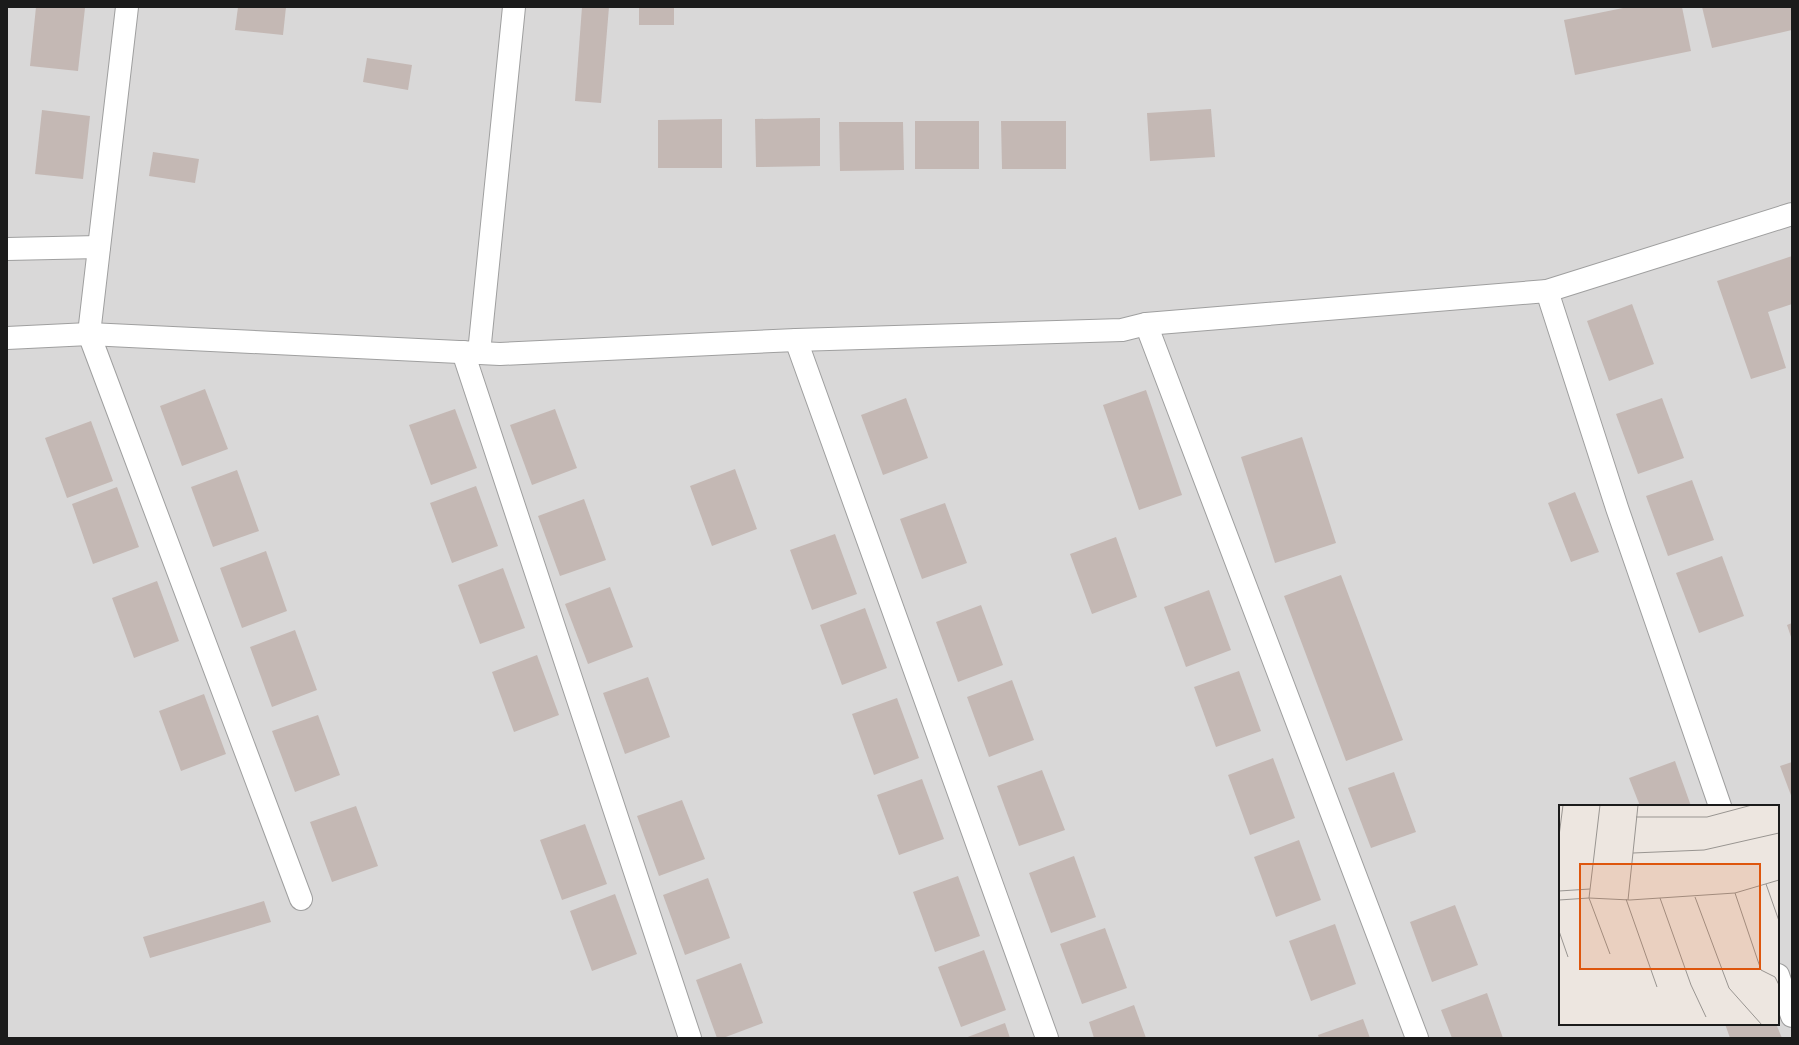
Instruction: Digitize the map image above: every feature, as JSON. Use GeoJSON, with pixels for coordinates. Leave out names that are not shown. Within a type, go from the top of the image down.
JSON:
{"type":"FeatureCollection","features":[{"type":"Feature","properties":{"kind":"street"},"geometry":{"type":"LineString","coordinates":[[127,7],[89,334],[301,900]]}},
{"type":"Feature","properties":{"kind":"street"},"geometry":{"type":"LineString","coordinates":[[514,7],[471,352],[690,1038]]}},
{"type":"Feature","properties":{"kind":"street"},"geometry":{"type":"LineString","coordinates":[[7,338],[89,334],[500,354],[796,340],[1122,330],[1146,324],[1546,291],[1792,214]]}},
{"type":"Feature","properties":{"kind":"street"},"geometry":{"type":"LineString","coordinates":[[7,249],[99,247]]}},
{"type":"Feature","properties":{"kind":"street"},"geometry":{"type":"LineString","coordinates":[[1546,291],[1617,508],[1720,805]]}},
{"type":"Feature","properties":{"kind":"street"},"geometry":{"type":"LineString","coordinates":[[1146,324],[1416,1038]]}},
{"type":"Feature","properties":{"kind":"street"},"geometry":{"type":"LineString","coordinates":[[796,340],[1048,1038]]}},
{"type":"Feature","properties":{"kind":"street"},"geometry":{"type":"LineString","coordinates":[[1779,978],[1792,1016]]}},
{"type":"Feature","properties":{"kind":"shaded area"},"geometry":{"type":"Polygon","coordinates":[[[7,7],[1792,7],[1792,1038],[7,1038],[7,7]]]}},
{"type":"Feature","properties":{"kind":"building"},"geometry":{"type":"Polygon","coordinates":[[[36,7],[85,8],[78,71],[30,66],[36,7]]]}},
{"type":"Feature","properties":{"kind":"building"},"geometry":{"type":"Polygon","coordinates":[[[238,7],[286,7],[283,35],[235,30],[238,7]]]}},
{"type":"Feature","properties":{"kind":"building"},"geometry":{"type":"Polygon","coordinates":[[[582,7],[609,7],[601,103],[575,101],[582,7]]]}},
{"type":"Feature","properties":{"kind":"building"},"geometry":{"type":"Polygon","coordinates":[[[639,7],[674,7],[674,25],[639,25],[639,7]]]}},
{"type":"Feature","properties":{"kind":"building"},"geometry":{"type":"Polygon","coordinates":[[[1628,7],[1682,7],[1691,51],[1575,75],[1564,20],[1628,7]]]}},
{"type":"Feature","properties":{"kind":"building"},"geometry":{"type":"Polygon","coordinates":[[[1702,7],[1792,7],[1792,30],[1712,48],[1702,7]]]}},
{"type":"Feature","properties":{"kind":"building"},"geometry":{"type":"Polygon","coordinates":[[[367,58],[412,65],[408,90],[363,82],[367,58]]]}},
{"type":"Feature","properties":{"kind":"building"},"geometry":{"type":"Polygon","coordinates":[[[1211,109],[1215,157],[1150,161],[1147,113],[1211,109]]]}},
{"type":"Feature","properties":{"kind":"building"},"geometry":{"type":"Polygon","coordinates":[[[42,110],[90,116],[83,179],[35,174],[42,110]]]}},
{"type":"Feature","properties":{"kind":"building"},"geometry":{"type":"Polygon","coordinates":[[[820,118],[820,166],[756,167],[755,119],[820,118]]]}},
{"type":"Feature","properties":{"kind":"building"},"geometry":{"type":"Polygon","coordinates":[[[722,119],[722,168],[658,168],[658,120],[722,119]]]}},
{"type":"Feature","properties":{"kind":"building"},"geometry":{"type":"Polygon","coordinates":[[[915,121],[979,121],[979,169],[915,169],[915,121]]]}},
{"type":"Feature","properties":{"kind":"building"},"geometry":{"type":"Polygon","coordinates":[[[1001,121],[1066,121],[1066,169],[1002,169],[1001,121]]]}},
{"type":"Feature","properties":{"kind":"building"},"geometry":{"type":"Polygon","coordinates":[[[839,122],[903,122],[904,170],[840,171],[839,122]]]}},
{"type":"Feature","properties":{"kind":"building"},"geometry":{"type":"Polygon","coordinates":[[[153,152],[199,159],[195,183],[149,176],[153,152]]]}},
{"type":"Feature","properties":{"kind":"building"},"geometry":{"type":"Polygon","coordinates":[[[1792,256],[1792,304],[1768,312],[1786,368],[1751,379],[1717,281],[1792,256]]]}},
{"type":"Feature","properties":{"kind":"building"},"geometry":{"type":"Polygon","coordinates":[[[1632,304],[1654,364],[1609,381],[1587,321],[1632,304]]]}},
{"type":"Feature","properties":{"kind":"building"},"geometry":{"type":"Polygon","coordinates":[[[205,389],[228,449],[182,466],[160,406],[205,389]]]}},
{"type":"Feature","properties":{"kind":"building"},"geometry":{"type":"Polygon","coordinates":[[[1146,390],[1182,495],[1139,510],[1103,405],[1146,390]]]}},
{"type":"Feature","properties":{"kind":"building"},"geometry":{"type":"Polygon","coordinates":[[[906,398],[928,458],[883,475],[861,415],[906,398]]]}},
{"type":"Feature","properties":{"kind":"building"},"geometry":{"type":"Polygon","coordinates":[[[1662,398],[1684,458],[1638,474],[1616,414],[1662,398]]]}},
{"type":"Feature","properties":{"kind":"building"},"geometry":{"type":"Polygon","coordinates":[[[455,409],[477,468],[431,485],[409,425],[455,409]]]}},
{"type":"Feature","properties":{"kind":"building"},"geometry":{"type":"Polygon","coordinates":[[[555,409],[577,468],[532,485],[510,425],[555,409]]]}},
{"type":"Feature","properties":{"kind":"building"},"geometry":{"type":"Polygon","coordinates":[[[91,421],[113,481],[67,498],[45,438],[91,421]]]}},
{"type":"Feature","properties":{"kind":"building"},"geometry":{"type":"Polygon","coordinates":[[[1302,437],[1336,543],[1275,563],[1241,457],[1302,437]]]}},
{"type":"Feature","properties":{"kind":"building"},"geometry":{"type":"Polygon","coordinates":[[[735,469],[757,529],[712,546],[690,486],[735,469]]]}},
{"type":"Feature","properties":{"kind":"building"},"geometry":{"type":"Polygon","coordinates":[[[237,470],[259,531],[213,547],[191,487],[237,470]]]}},
{"type":"Feature","properties":{"kind":"building"},"geometry":{"type":"Polygon","coordinates":[[[1692,480],[1714,540],[1668,556],[1646,496],[1692,480]]]}},
{"type":"Feature","properties":{"kind":"building"},"geometry":{"type":"Polygon","coordinates":[[[476,486],[498,546],[452,563],[430,503],[476,486]]]}},
{"type":"Feature","properties":{"kind":"building"},"geometry":{"type":"Polygon","coordinates":[[[117,487],[139,547],[93,564],[72,504],[117,487]]]}},
{"type":"Feature","properties":{"kind":"building"},"geometry":{"type":"Polygon","coordinates":[[[1575,492],[1599,552],[1571,562],[1548,503],[1575,492]]]}},
{"type":"Feature","properties":{"kind":"building"},"geometry":{"type":"Polygon","coordinates":[[[584,499],[606,560],[560,576],[538,516],[584,499]]]}},
{"type":"Feature","properties":{"kind":"building"},"geometry":{"type":"Polygon","coordinates":[[[945,503],[967,563],[922,579],[900,519],[945,503]]]}},
{"type":"Feature","properties":{"kind":"building"},"geometry":{"type":"Polygon","coordinates":[[[835,534],[857,594],[812,610],[790,550],[835,534]]]}},
{"type":"Feature","properties":{"kind":"building"},"geometry":{"type":"Polygon","coordinates":[[[1116,537],[1137,597],[1092,614],[1070,554],[1116,537]]]}},
{"type":"Feature","properties":{"kind":"building"},"geometry":{"type":"Polygon","coordinates":[[[266,551],[287,611],[242,628],[220,568],[266,551]]]}},
{"type":"Feature","properties":{"kind":"building"},"geometry":{"type":"Polygon","coordinates":[[[1722,556],[1744,616],[1699,633],[1676,573],[1722,556]]]}},
{"type":"Feature","properties":{"kind":"building"},"geometry":{"type":"Polygon","coordinates":[[[503,568],[525,628],[480,644],[458,585],[503,568]]]}},
{"type":"Feature","properties":{"kind":"building"},"geometry":{"type":"Polygon","coordinates":[[[1341,575],[1403,740],[1346,761],[1284,596],[1341,575]]]}},
{"type":"Feature","properties":{"kind":"building"},"geometry":{"type":"Polygon","coordinates":[[[157,581],[179,641],[134,658],[112,598],[157,581]]]}},
{"type":"Feature","properties":{"kind":"building"},"geometry":{"type":"Polygon","coordinates":[[[610,587],[633,647],[588,664],[565,604],[610,587]]]}},
{"type":"Feature","properties":{"kind":"building"},"geometry":{"type":"Polygon","coordinates":[[[1209,590],[1231,650],[1186,667],[1164,607],[1209,590]]]}},
{"type":"Feature","properties":{"kind":"building"},"geometry":{"type":"Polygon","coordinates":[[[981,605],[1003,665],[958,682],[936,622],[981,605]]]}},
{"type":"Feature","properties":{"kind":"building"},"geometry":{"type":"Polygon","coordinates":[[[865,608],[887,668],[842,685],[820,625],[865,608]]]}},
{"type":"Feature","properties":{"kind":"building"},"geometry":{"type":"Polygon","coordinates":[[[1792,623],[1792,640],[1787,625],[1792,623]]]}},
{"type":"Feature","properties":{"kind":"building"},"geometry":{"type":"Polygon","coordinates":[[[295,630],[317,690],[272,707],[250,647],[295,630]]]}},
{"type":"Feature","properties":{"kind":"building"},"geometry":{"type":"Polygon","coordinates":[[[537,655],[559,715],[514,732],[492,672],[537,655]]]}},
{"type":"Feature","properties":{"kind":"building"},"geometry":{"type":"Polygon","coordinates":[[[1239,671],[1261,731],[1216,747],[1194,687],[1239,671]]]}},
{"type":"Feature","properties":{"kind":"building"},"geometry":{"type":"Polygon","coordinates":[[[648,677],[670,737],[625,754],[603,693],[648,677]]]}},
{"type":"Feature","properties":{"kind":"building"},"geometry":{"type":"Polygon","coordinates":[[[1012,680],[1034,740],[989,757],[967,697],[1012,680]]]}},
{"type":"Feature","properties":{"kind":"building"},"geometry":{"type":"Polygon","coordinates":[[[204,694],[226,754],[181,771],[159,711],[204,694]]]}},
{"type":"Feature","properties":{"kind":"building"},"geometry":{"type":"Polygon","coordinates":[[[897,698],[919,758],[874,775],[852,714],[897,698]]]}},
{"type":"Feature","properties":{"kind":"building"},"geometry":{"type":"Polygon","coordinates":[[[318,715],[340,775],[295,792],[272,731],[318,715]]]}},
{"type":"Feature","properties":{"kind":"building"},"geometry":{"type":"Polygon","coordinates":[[[1273,758],[1295,818],[1250,835],[1228,775],[1273,758]]]}},
{"type":"Feature","properties":{"kind":"building"},"geometry":{"type":"Polygon","coordinates":[[[1675,761],[1691,805],[1640,805],[1629,778],[1675,761]]]}},
{"type":"Feature","properties":{"kind":"building"},"geometry":{"type":"Polygon","coordinates":[[[1792,762],[1792,798],[1780,766],[1792,762]]]}},
{"type":"Feature","properties":{"kind":"building"},"geometry":{"type":"Polygon","coordinates":[[[1042,770],[1065,830],[1019,846],[997,786],[1042,770]]]}},
{"type":"Feature","properties":{"kind":"building"},"geometry":{"type":"Polygon","coordinates":[[[1394,772],[1416,832],[1371,848],[1348,788],[1394,772]]]}},
{"type":"Feature","properties":{"kind":"building"},"geometry":{"type":"Polygon","coordinates":[[[922,779],[944,839],[899,855],[877,795],[922,779]]]}},
{"type":"Feature","properties":{"kind":"building"},"geometry":{"type":"Polygon","coordinates":[[[682,800],[705,859],[659,876],[637,816],[682,800]]]}},
{"type":"Feature","properties":{"kind":"building"},"geometry":{"type":"Polygon","coordinates":[[[356,806],[378,866],[332,882],[310,822],[356,806]]]}},
{"type":"Feature","properties":{"kind":"building"},"geometry":{"type":"Polygon","coordinates":[[[585,824],[607,884],[562,900],[540,840],[585,824]]]}},
{"type":"Feature","properties":{"kind":"building"},"geometry":{"type":"Polygon","coordinates":[[[1299,840],[1321,900],[1276,917],[1254,857],[1299,840]]]}},
{"type":"Feature","properties":{"kind":"building"},"geometry":{"type":"Polygon","coordinates":[[[1074,856],[1096,917],[1051,933],[1029,873],[1074,856]]]}},
{"type":"Feature","properties":{"kind":"building"},"geometry":{"type":"Polygon","coordinates":[[[958,876],[980,936],[935,952],[913,892],[958,876]]]}},
{"type":"Feature","properties":{"kind":"building"},"geometry":{"type":"Polygon","coordinates":[[[708,878],[730,938],[685,955],[663,895],[708,878]]]}},
{"type":"Feature","properties":{"kind":"building"},"geometry":{"type":"Polygon","coordinates":[[[615,894],[637,954],[592,971],[570,911],[615,894]]]}},
{"type":"Feature","properties":{"kind":"building"},"geometry":{"type":"Polygon","coordinates":[[[264,901],[271,922],[150,958],[143,937],[264,901]]]}},
{"type":"Feature","properties":{"kind":"building"},"geometry":{"type":"Polygon","coordinates":[[[1455,905],[1478,965],[1432,982],[1410,922],[1455,905]]]}},
{"type":"Feature","properties":{"kind":"building"},"geometry":{"type":"Polygon","coordinates":[[[1335,924],[1356,984],[1311,1001],[1289,941],[1335,924]]]}},
{"type":"Feature","properties":{"kind":"building"},"geometry":{"type":"Polygon","coordinates":[[[1105,928],[1127,988],[1082,1004],[1060,944],[1105,928]]]}},
{"type":"Feature","properties":{"kind":"building"},"geometry":{"type":"Polygon","coordinates":[[[984,950],[1006,1010],[961,1027],[938,967],[984,950]]]}},
{"type":"Feature","properties":{"kind":"building"},"geometry":{"type":"Polygon","coordinates":[[[741,963],[763,1023],[723,1038],[717,1038],[696,980],[741,963]]]}},
{"type":"Feature","properties":{"kind":"building"},"geometry":{"type":"Polygon","coordinates":[[[1487,993],[1503,1038],[1452,1038],[1441,1010],[1487,993]]]}},
{"type":"Feature","properties":{"kind":"building"},"geometry":{"type":"Polygon","coordinates":[[[1134,1005],[1146,1038],[1094,1038],[1089,1022],[1134,1005]]]}},
{"type":"Feature","properties":{"kind":"building"},"geometry":{"type":"Polygon","coordinates":[[[1363,1019],[1370,1038],[1319,1038],[1318,1035],[1363,1019]]]}},
{"type":"Feature","properties":{"kind":"building"},"geometry":{"type":"Polygon","coordinates":[[[1005,1023],[1010,1038],[965,1038],[1005,1023]]]}},
{"type":"Feature","properties":{"kind":"building"},"geometry":{"type":"Polygon","coordinates":[[[1725,1025],[1776,1025],[1782,1038],[1730,1038],[1725,1025]]]}}]}
